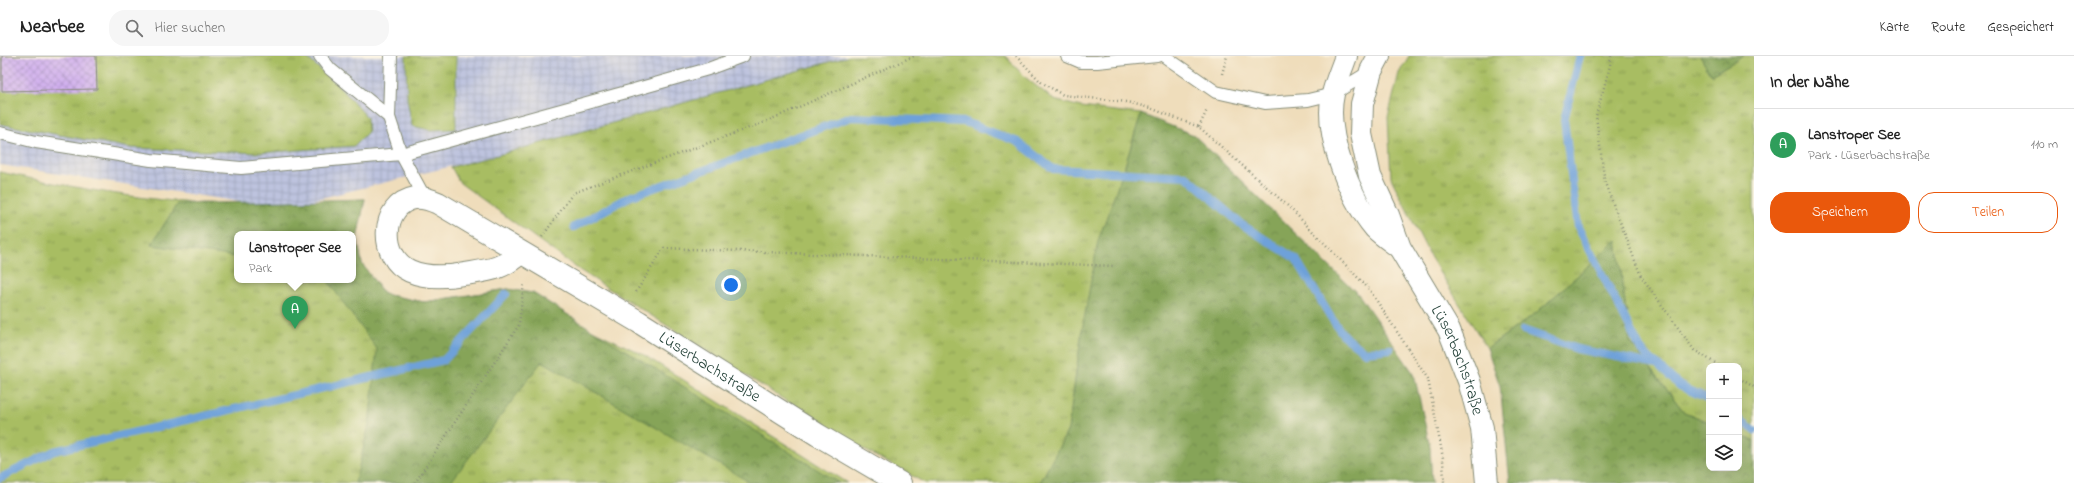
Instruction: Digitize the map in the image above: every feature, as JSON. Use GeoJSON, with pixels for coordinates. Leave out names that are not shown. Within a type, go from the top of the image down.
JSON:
{"type":"FeatureCollection","features":[{"type":"Feature","properties":{"kind":"street","name":"Lüserbachstraße"},"geometry":{"type":"LineString","coordinates":[[1346,56],[1333,94],[1331,120],[1334,142],[1347,181],[1376,228],[1400,248]]}},
{"type":"Feature","properties":{"kind":"street","name":"Lüserbachstraße"},"geometry":{"type":"LineString","coordinates":[[1375,63],[1362,104],[1361,134],[1370,176],[1388,215],[1400,248],[1448,330],[1469,381],[1482,428],[1487,483]]}},
{"type":"Feature","properties":{"kind":"street","name":"Lüserbachstraße"},"geometry":{"type":"LineString","coordinates":[[425,198],[455,212],[524,255],[622,312],[818,435],[900,483]]}},
{"type":"Feature","properties":{"kind":"street"},"geometry":{"type":"LineString","coordinates":[[425,198],[409,200],[397,209],[389,222],[387,236],[388,248],[398,264],[409,271],[440,276],[461,274],[500,268],[524,255]]}},
{"type":"Feature","properties":{"kind":"lane"},"geometry":{"type":"LineString","coordinates":[[320,56],[330,70],[389,117]]}},
{"type":"Feature","properties":{"kind":"lane"},"geometry":{"type":"LineString","coordinates":[[391,56],[389,117],[401,154],[425,198]]}},
{"type":"Feature","properties":{"kind":"lane"},"geometry":{"type":"LineString","coordinates":[[0,133],[36,142],[151,160],[241,168],[401,154],[708,69],[743,56]]}},
{"type":"Feature","properties":{"kind":"lane"},"geometry":{"type":"LineString","coordinates":[[1067,56],[1081,62],[1158,56]]}},
{"type":"Feature","properties":{"kind":"lane"},"geometry":{"type":"LineString","coordinates":[[1164,56],[1216,92],[1239,99],[1265,103],[1308,100],[1333,94],[1375,63]]}},
{"type":"Feature","properties":{"kind":"path"},"geometry":{"type":"LineString","coordinates":[[415,483],[519,325],[524,255],[573,193],[765,122],[914,56]]}},
{"type":"Feature","properties":{"kind":"path"},"geometry":{"type":"LineString","coordinates":[[1016,56],[1040,82],[1062,95],[1096,100],[1127,102],[1150,108],[1199,127],[1288,206],[1369,289],[1428,379],[1443,458],[1444,483]]}},
{"type":"Feature","properties":{"kind":"path"},"geometry":{"type":"LineString","coordinates":[[1611,56],[1610,66],[1596,116],[1605,183],[1642,276],[1694,350],[1715,363]]}},
{"type":"Feature","properties":{"kind":"path"},"geometry":{"type":"LineString","coordinates":[[622,312],[664,248],[1114,266]]}},
{"type":"Feature","properties":{"kind":"path"},"geometry":{"type":"LineString","coordinates":[[1742,380],[1754,387]]}},
{"type":"Feature","properties":{"kind":"shaded area"},"geometry":{"type":"Polygon","coordinates":[[[0,56],[850,56],[502,154],[280,208],[0,165],[0,56]]]}},
{"type":"Feature","properties":{"kind":"green space"},"geometry":{"type":"Polygon","coordinates":[[[0,56],[2,56],[2,90],[96,56],[305,56],[340,87],[367,117],[368,132],[354,146],[259,153],[131,148],[0,124],[0,56]]]}},
{"type":"Feature","properties":{"kind":"green space"},"geometry":{"type":"Polygon","coordinates":[[[406,56],[456,56],[456,129],[430,130],[412,126],[407,99],[406,56]]]}},
{"type":"Feature","properties":{"kind":"green space"},"geometry":{"type":"Polygon","coordinates":[[[850,56],[1005,56],[1025,77],[1054,100],[1081,107],[1141,114],[1124,169],[1082,331],[1068,430],[1040,483],[925,483],[859,447],[581,271],[460,183],[451,167],[850,56]]]}},
{"type":"Feature","properties":{"kind":"green space"},"geometry":{"type":"Polygon","coordinates":[[[1409,56],[1700,56],[1711,75],[1743,56],[1754,56],[1754,441],[1742,436],[1742,363],[1706,363],[1706,421],[1684,412],[1630,342],[1617,240],[1536,313],[1487,348],[1431,258],[1391,178],[1388,117],[1399,73],[1409,56]]]}},
{"type":"Feature","properties":{"kind":"green space"},"geometry":{"type":"Polygon","coordinates":[[[1700,56],[1743,56],[1711,75],[1700,56]]]}},
{"type":"Feature","properties":{"kind":"green space"},"geometry":{"type":"Polygon","coordinates":[[[1141,114],[1194,135],[1359,295],[1414,374],[1430,447],[1432,483],[1040,483],[1068,430],[1082,331],[1098,241],[1124,169],[1141,114]]]}},
{"type":"Feature","properties":{"kind":"green space"},"geometry":{"type":"Polygon","coordinates":[[[0,172],[53,183],[134,197],[161,200],[253,205],[365,199],[357,238],[362,264],[384,294],[424,302],[508,289],[644,355],[847,483],[0,483],[0,172]]]}},
{"type":"Feature","properties":{"kind":"green space"},"geometry":{"type":"Polygon","coordinates":[[[365,199],[357,238],[362,264],[384,294],[424,302],[508,289],[533,293],[839,483],[751,483],[542,361],[450,483],[355,483],[369,425],[377,349],[329,283],[356,283],[356,231],[234,231],[234,257],[151,245],[177,204],[365,199]]]}},
{"type":"Feature","properties":{"kind":"green space"},"geometry":{"type":"Polygon","coordinates":[[[1617,240],[1630,342],[1684,412],[1706,421],[1706,471],[1742,471],[1742,436],[1754,441],[1754,483],[1510,483],[1500,386],[1487,348],[1536,313],[1617,240]]]}},
{"type":"Feature","properties":{"kind":"building"},"geometry":{"type":"Polygon","coordinates":[[[2,56],[96,56],[97,89],[2,91],[2,56]]]}},
{"type":"Feature","properties":{"kind":"waterway"},"geometry":{"type":"LineString","coordinates":[[1580,56],[1564,120],[1578,227],[1641,350],[1680,386],[1706,398]]}},
{"type":"Feature","properties":{"kind":"waterway"},"geometry":{"type":"LineString","coordinates":[[574,227],[629,197],[851,117],[965,122],[1018,142],[1053,169],[1186,176],[1241,224],[1296,259],[1330,316],[1344,336],[1365,352],[1390,349]]}},
{"type":"Feature","properties":{"kind":"waterway"},"geometry":{"type":"LineString","coordinates":[[0,478],[54,451],[444,360],[506,294]]}},
{"type":"Feature","properties":{"kind":"waterway"},"geometry":{"type":"LineString","coordinates":[[1523,330],[1577,349],[1657,365]]}},
{"type":"Feature","properties":{"kind":"waterway"},"geometry":{"type":"LineString","coordinates":[[1742,421],[1754,430]]}},
{"type":"Feature","properties":{"kind":"place","name":"Lanstroper See"},"geometry":{"type":"Point","coordinates":[295,329]}}]}
